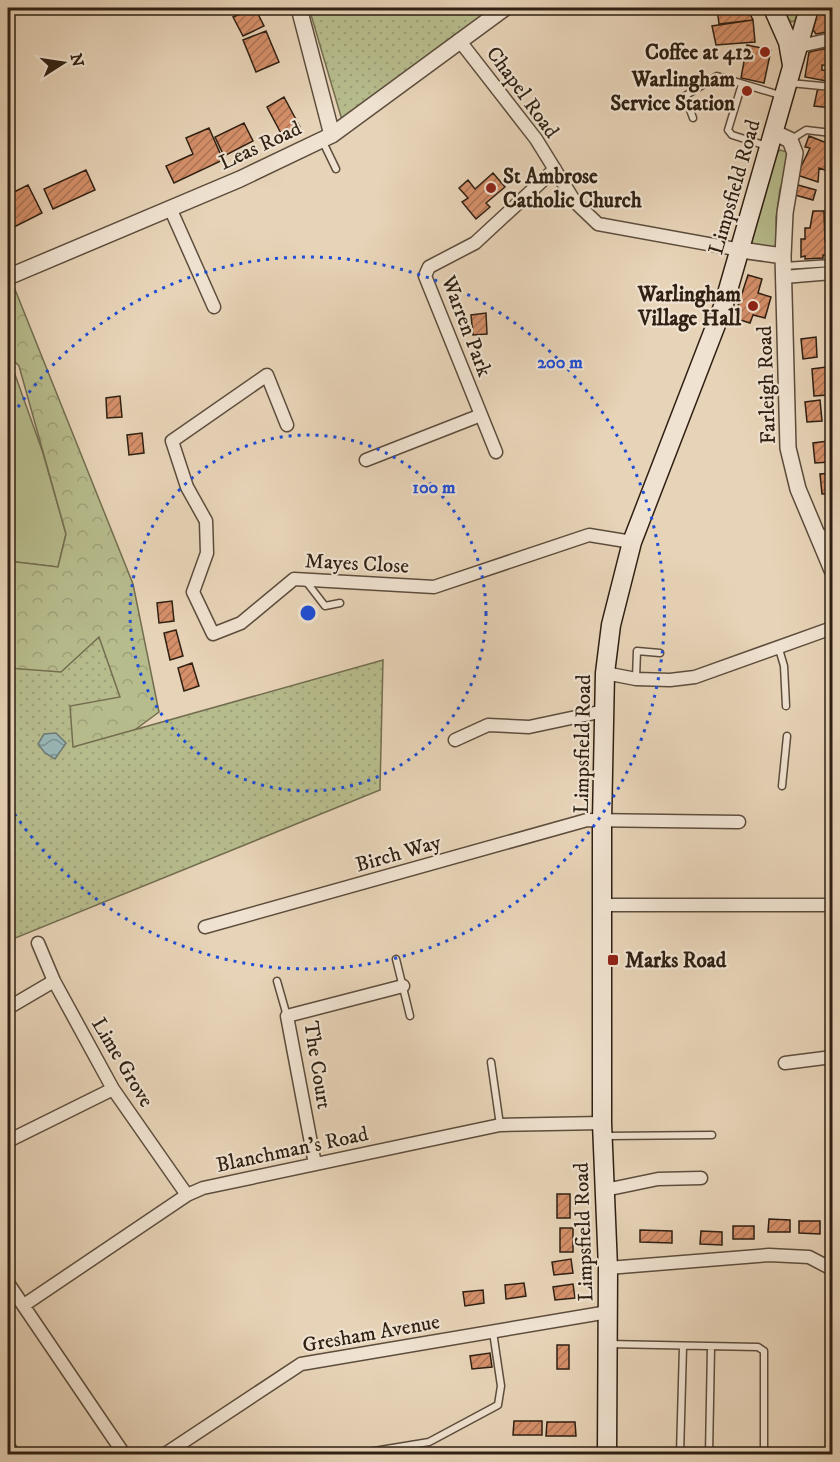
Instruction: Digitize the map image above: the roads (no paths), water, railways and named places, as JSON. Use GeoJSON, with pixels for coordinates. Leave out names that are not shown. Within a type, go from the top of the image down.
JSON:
{"type":"FeatureCollection","features":[{"type":"Feature","properties":{"kind":"main road"},"geometry":{"type":"LineString","coordinates":[[773,8],[781,25],[792,65]]}},
{"type":"Feature","properties":{"kind":"main road"},"geometry":{"type":"LineString","coordinates":[[781,25],[794,28],[806,16]]}},
{"type":"Feature","properties":{"kind":"main road","name":"Limpsfield Road"},"geometry":{"type":"LineString","coordinates":[[607,1455],[608,1268],[602,1129],[604,905],[602,821],[605,672],[612,625],[632,542],[724,304],[777,139],[785,89],[800,46],[806,16]]}},
{"type":"Feature","properties":{"kind":"street"},"geometry":{"type":"LineString","coordinates":[[299,8],[327,137]]}},
{"type":"Feature","properties":{"kind":"street","name":"Leas Road"},"geometry":{"type":"LineString","coordinates":[[8,277],[240,179],[327,137],[505,8]]}},
{"type":"Feature","properties":{"kind":"street"},"geometry":{"type":"LineString","coordinates":[[800,46],[832,39]]}},
{"type":"Feature","properties":{"kind":"street","name":"Chapel Road"},"geometry":{"type":"LineString","coordinates":[[459,40],[494,81],[575,202],[598,224],[741,250]]}},
{"type":"Feature","properties":{"kind":"street","name":"Farleigh Road"},"geometry":{"type":"LineString","coordinates":[[777,139],[795,153],[785,213],[788,448],[798,489],[826,536],[832,570]]}},
{"type":"Feature","properties":{"kind":"street","name":"Warren Park"},"geometry":{"type":"LineString","coordinates":[[496,452],[425,276],[429,267],[475,243],[555,169]]}},
{"type":"Feature","properties":{"kind":"street"},"geometry":{"type":"LineString","coordinates":[[170,208],[214,307]]}},
{"type":"Feature","properties":{"kind":"street"},"geometry":{"type":"LineString","coordinates":[[741,250],[784,266],[832,273]]}},
{"type":"Feature","properties":{"kind":"street","name":"Mayes Close"},"geometry":{"type":"LineString","coordinates":[[287,425],[267,375],[172,441],[187,487],[206,521],[207,554],[193,592],[213,634],[241,623],[294,579],[434,587],[589,535],[632,542]]}},
{"type":"Feature","properties":{"kind":"street"},"geometry":{"type":"LineString","coordinates":[[366,460],[481,415]]}},
{"type":"Feature","properties":{"kind":"street"},"geometry":{"type":"LineString","coordinates":[[605,672],[636,679],[670,681],[695,677],[779,649],[832,628]]}},
{"type":"Feature","properties":{"kind":"street"},"geometry":{"type":"LineString","coordinates":[[455,740],[488,725],[529,728],[604,711]]}},
{"type":"Feature","properties":{"kind":"street","name":"Birch Way"},"geometry":{"type":"LineString","coordinates":[[205,927],[587,820],[739,822]]}},
{"type":"Feature","properties":{"kind":"street"},"geometry":{"type":"LineString","coordinates":[[604,905],[832,905]]}},
{"type":"Feature","properties":{"kind":"street","name":"Lime Grove"},"geometry":{"type":"LineString","coordinates":[[38,943],[54,981],[113,1089],[187,1195]]}},
{"type":"Feature","properties":{"kind":"street"},"geometry":{"type":"LineString","coordinates":[[8,1008],[54,981]]}},
{"type":"Feature","properties":{"kind":"street","name":"The Court"},"geometry":{"type":"LineString","coordinates":[[315,1164],[286,1016],[403,986]]}},
{"type":"Feature","properties":{"kind":"street"},"geometry":{"type":"LineString","coordinates":[[785,1063],[832,1057]]}},
{"type":"Feature","properties":{"kind":"street"},"geometry":{"type":"LineString","coordinates":[[8,1141],[113,1089]]}},
{"type":"Feature","properties":{"kind":"street","name":"Blanchman's Road"},"geometry":{"type":"LineString","coordinates":[[24,1305],[187,1195],[203,1188],[500,1125],[602,1129]]}},
{"type":"Feature","properties":{"kind":"street"},"geometry":{"type":"LineString","coordinates":[[605,1190],[658,1179],[701,1178]]}},
{"type":"Feature","properties":{"kind":"street"},"geometry":{"type":"LineString","coordinates":[[608,1268],[769,1255],[809,1257],[832,1269]]}},
{"type":"Feature","properties":{"kind":"street"},"geometry":{"type":"LineString","coordinates":[[8,1282],[124,1455]]}},
{"type":"Feature","properties":{"kind":"street","name":"Gresham Avenue"},"geometry":{"type":"LineString","coordinates":[[165,1455],[301,1364],[608,1312]]}},
{"type":"Feature","properties":{"kind":"lane"},"geometry":{"type":"LineString","coordinates":[[693,118],[685,96],[717,76],[742,84],[785,89],[832,87]]}},
{"type":"Feature","properties":{"kind":"lane"},"geometry":{"type":"LineString","coordinates":[[742,84],[728,130],[732,135],[777,139],[806,130],[832,133]]}},
{"type":"Feature","properties":{"kind":"lane"},"geometry":{"type":"LineString","coordinates":[[327,137],[336,169]]}},
{"type":"Feature","properties":{"kind":"lane"},"geometry":{"type":"LineString","coordinates":[[784,266],[832,263]]}},
{"type":"Feature","properties":{"kind":"lane"},"geometry":{"type":"LineString","coordinates":[[305,579],[326,606],[340,603]]}},
{"type":"Feature","properties":{"kind":"lane"},"geometry":{"type":"LineString","coordinates":[[779,649],[784,666],[786,706]]}},
{"type":"Feature","properties":{"kind":"lane"},"geometry":{"type":"LineString","coordinates":[[636,679],[637,651],[660,653]]}},
{"type":"Feature","properties":{"kind":"lane"},"geometry":{"type":"LineString","coordinates":[[782,786],[787,736]]}},
{"type":"Feature","properties":{"kind":"lane"},"geometry":{"type":"LineString","coordinates":[[396,959],[410,1016]]}},
{"type":"Feature","properties":{"kind":"lane"},"geometry":{"type":"LineString","coordinates":[[276,981],[286,1016]]}},
{"type":"Feature","properties":{"kind":"lane"},"geometry":{"type":"LineString","coordinates":[[491,1062],[500,1125]]}},
{"type":"Feature","properties":{"kind":"lane"},"geometry":{"type":"LineString","coordinates":[[602,1129],[712,1135]]}},
{"type":"Feature","properties":{"kind":"lane"},"geometry":{"type":"LineString","coordinates":[[356,1454],[429,1442],[498,1405],[501,1386],[493,1331]]}},
{"type":"Feature","properties":{"kind":"lane"},"geometry":{"type":"LineString","coordinates":[[608,1344],[758,1347],[764,1351],[764,1455]]}},
{"type":"Feature","properties":{"kind":"lane"},"geometry":{"type":"LineString","coordinates":[[680,1455],[683,1347]]}},
{"type":"Feature","properties":{"kind":"lane"},"geometry":{"type":"LineString","coordinates":[[709,1455],[711,1347]]}},
{"type":"Feature","properties":{"kind":"water"},"geometry":{"type":"Polygon","coordinates":[[[56,733],[66,743],[55,759],[45,753],[38,744],[44,734],[56,733]]]}},
{"type":"Feature","properties":{"kind":"place","name":"Coffee at 412"},"geometry":{"type":"Point","coordinates":[765,52]}},
{"type":"Feature","properties":{"kind":"place","name":"Warlingham Service Station"},"geometry":{"type":"Point","coordinates":[747,91]}},
{"type":"Feature","properties":{"kind":"place","name":"St Ambrose Catholic Church"},"geometry":{"type":"Point","coordinates":[491,188]}},
{"type":"Feature","properties":{"kind":"place","name":"Warlingham Village Hall"},"geometry":{"type":"Point","coordinates":[753,306]}},
{"type":"Feature","properties":{"kind":"place","name":"Marks Road"},"geometry":{"type":"Point","coordinates":[613,960]}}]}
